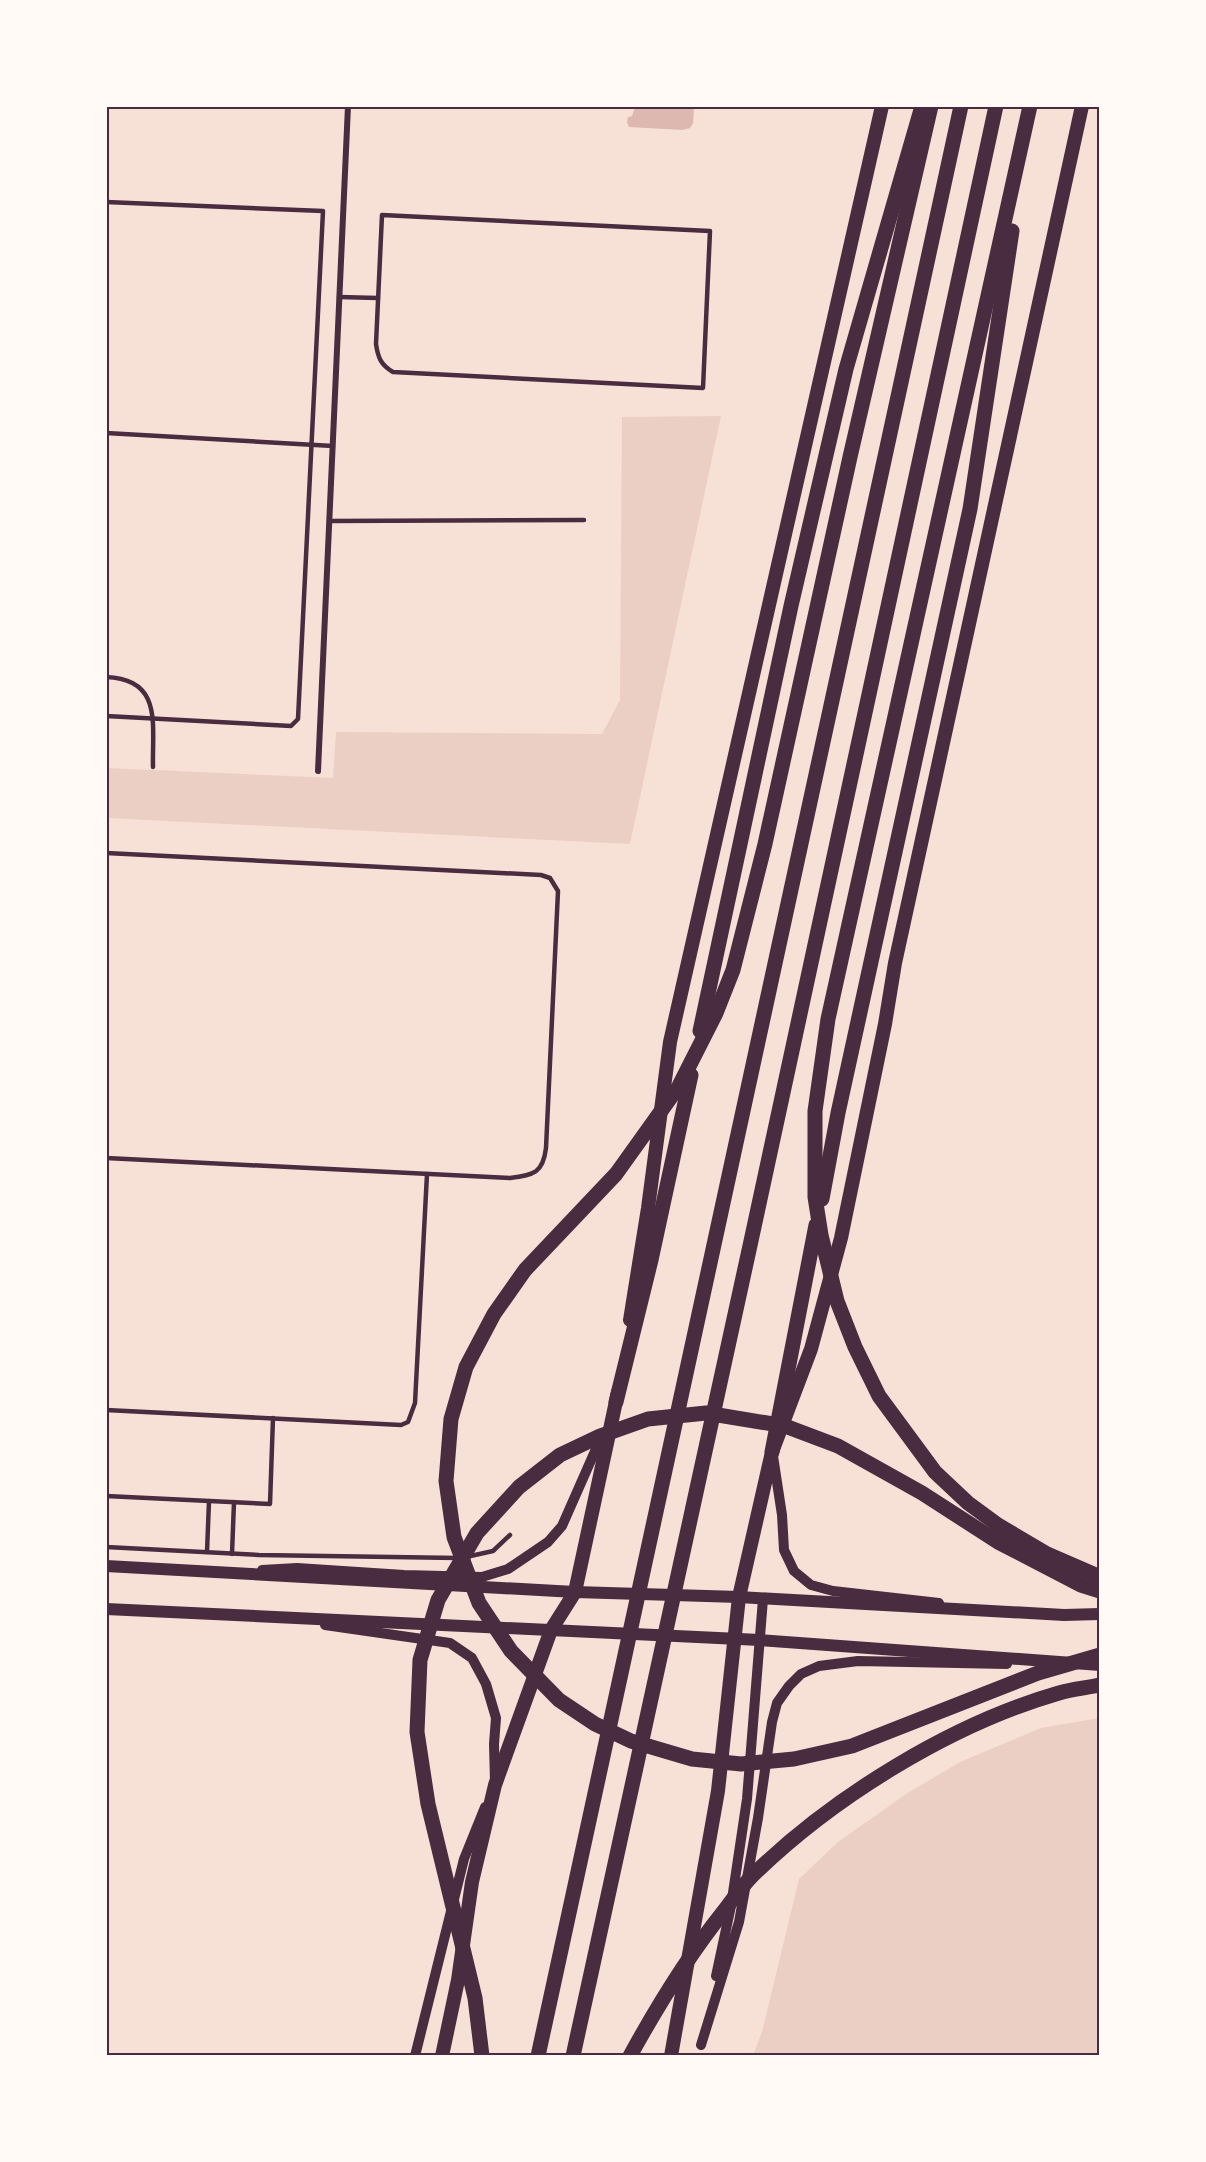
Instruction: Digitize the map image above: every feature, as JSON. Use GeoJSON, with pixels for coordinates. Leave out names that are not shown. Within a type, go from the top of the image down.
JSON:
{"type":"FeatureCollection","features":[{"type":"Feature","properties":{"kind":"highway"},"geometry":{"type":"LineString","coordinates":[[616,1402],[651,1260],[791,606],[846,369],[922,106]]}},
{"type":"Feature","properties":{"kind":"highway"},"geometry":{"type":"LineString","coordinates":[[931,106],[850,457],[765,844],[734,970],[716,1013],[679,1086],[616,1174],[525,1270],[494,1314],[466,1367],[451,1419],[446,1480],[454,1537],[479,1603],[511,1651],[559,1700],[595,1724],[631,1741],[692,1759],[741,1764],[794,1760],[852,1746],[1038,1672],[1099,1662]]}},
{"type":"Feature","properties":{"kind":"highway"},"geometry":{"type":"LineString","coordinates":[[538,2055],[552,1982],[717,1234],[961,106]]}},
{"type":"Feature","properties":{"kind":"highway"},"geometry":{"type":"LineString","coordinates":[[573,2055],[996,106]]}},
{"type":"Feature","properties":{"kind":"highway"},"geometry":{"type":"LineString","coordinates":[[1030,106],[828,1019],[815,1111],[815,1197],[821,1235],[837,1301],[855,1347],[879,1396],[934,1472],[968,1503],[998,1525],[1047,1554],[1100,1577]]}},
{"type":"Feature","properties":{"kind":"highway"},"geometry":{"type":"LineString","coordinates":[[772,1452],[838,1113],[970,510],[1030,106]]}},
{"type":"Feature","properties":{"kind":"highway"},"geometry":{"type":"LineString","coordinates":[[482,2055],[475,1998],[424,1780],[417,1732],[420,1660],[438,1600],[477,1533],[519,1487],[560,1455],[600,1436],[648,1419],[705,1413],[785,1426],[838,1446],[922,1493],[998,1542],[1082,1585],[1100,1591]]}},
{"type":"Feature","properties":{"kind":"highway"},"geometry":{"type":"LineString","coordinates":[[630,2055],[667,1990],[706,1933],[752,1876],[812,1825],[918,1753],[1003,1713],[1060,1693],[1100,1685]]}},
{"type":"Feature","properties":{"kind":"main road"},"geometry":{"type":"LineString","coordinates":[[442,2055],[458,1980],[472,1882],[495,1785],[551,1630],[575,1592],[616,1402],[648,1208],[670,1042],[882,106]]}},
{"type":"Feature","properties":{"kind":"main road"},"geometry":{"type":"LineString","coordinates":[[671,2055],[718,1791],[739,1597],[772,1452],[811,1349],[842,1238],[895,963],[1082,106]]}},
{"type":"Feature","properties":{"kind":"main road"},"geometry":{"type":"LineString","coordinates":[[106,1566],[575,1592],[739,1597],[1064,1615],[1100,1614]]}},
{"type":"Feature","properties":{"kind":"main road"},"geometry":{"type":"LineString","coordinates":[[106,1609],[760,1640],[1099,1662]]}},
{"type":"Feature","properties":{"kind":"street"},"geometry":{"type":"LineString","coordinates":[[318,771],[348,106]]}},
{"type":"Feature","properties":{"kind":"street"},"geometry":{"type":"LineString","coordinates":[[232,1572],[297,1568],[404,1575],[482,1576],[508,1569],[548,1542],[562,1526],[616,1402]]}},
{"type":"Feature","properties":{"kind":"street"},"geometry":{"type":"LineString","coordinates":[[772,1452],[782,1515],[784,1550],[794,1571],[811,1585],[833,1591],[1064,1615]]}},
{"type":"Feature","properties":{"kind":"street"},"geometry":{"type":"LineString","coordinates":[[700,2050],[731,1906],[747,1799],[763,1599]]}},
{"type":"Feature","properties":{"kind":"street"},"geometry":{"type":"LineString","coordinates":[[230,1615],[354,1628],[450,1643],[472,1658],[486,1684],[496,1718],[495,1785],[464,1859],[415,2055]]}},
{"type":"Feature","properties":{"kind":"street"},"geometry":{"type":"LineString","coordinates":[[700,2050],[739,1922],[777,1703],[801,1674],[819,1666],[858,1661],[1099,1662]]}},
{"type":"Feature","properties":{"kind":"lane"},"geometry":{"type":"LineString","coordinates":[[106,202],[323,212],[298,719],[291,726],[106,716]]}},
{"type":"Feature","properties":{"kind":"lane"},"geometry":{"type":"LineString","coordinates":[[382,215],[710,231],[703,388],[393,372],[383,366],[378,356],[376,344],[378,298],[382,215]]}},
{"type":"Feature","properties":{"kind":"lane"},"geometry":{"type":"LineString","coordinates":[[339,297],[378,298]]}},
{"type":"Feature","properties":{"kind":"lane"},"geometry":{"type":"LineString","coordinates":[[106,433],[333,446]]}},
{"type":"Feature","properties":{"kind":"lane"},"geometry":{"type":"LineString","coordinates":[[329,521],[584,520]]}},
{"type":"Feature","properties":{"kind":"lane"},"geometry":{"type":"LineString","coordinates":[[106,677],[120,678],[137,684],[147,694],[152,719],[153,767]]}},
{"type":"Feature","properties":{"kind":"lane"},"geometry":{"type":"LineString","coordinates":[[106,853],[529,875],[550,878],[558,891],[544,1163],[536,1172],[510,1178],[106,1158]]}},
{"type":"Feature","properties":{"kind":"lane"},"geometry":{"type":"LineString","coordinates":[[106,1410],[401,1425],[408,1422],[415,1403],[427,1174]]}},
{"type":"Feature","properties":{"kind":"lane"},"geometry":{"type":"LineString","coordinates":[[106,1496],[270,1504],[273,1418]]}},
{"type":"Feature","properties":{"kind":"lane"},"geometry":{"type":"LineString","coordinates":[[207,1552],[209,1501]]}},
{"type":"Feature","properties":{"kind":"lane"},"geometry":{"type":"LineString","coordinates":[[232,1554],[234,1502]]}},
{"type":"Feature","properties":{"kind":"lane"},"geometry":{"type":"LineString","coordinates":[[106,1547],[232,1554],[452,1558],[476,1556],[493,1551],[510,1535]]}},
{"type":"Feature","properties":{"kind":"shaded area"},"geometry":{"type":"Polygon","coordinates":[[[635,107],[694,107],[693,123],[690,128],[683,130],[629,127],[628,117],[632,116],[635,107]]]}},
{"type":"Feature","properties":{"kind":"shaded area"},"geometry":{"type":"Polygon","coordinates":[[[721,416],[630,844],[107,818],[107,768],[333,778],[336,732],[602,734],[620,700],[622,417],[721,416]]]}},
{"type":"Feature","properties":{"kind":"shaded area"},"geometry":{"type":"Polygon","coordinates":[[[1099,1718],[1099,2055],[753,2055],[762,2032],[799,1879],[838,1842],[906,1794],[960,1762],[1041,1728],[1099,1718]]]}}]}
